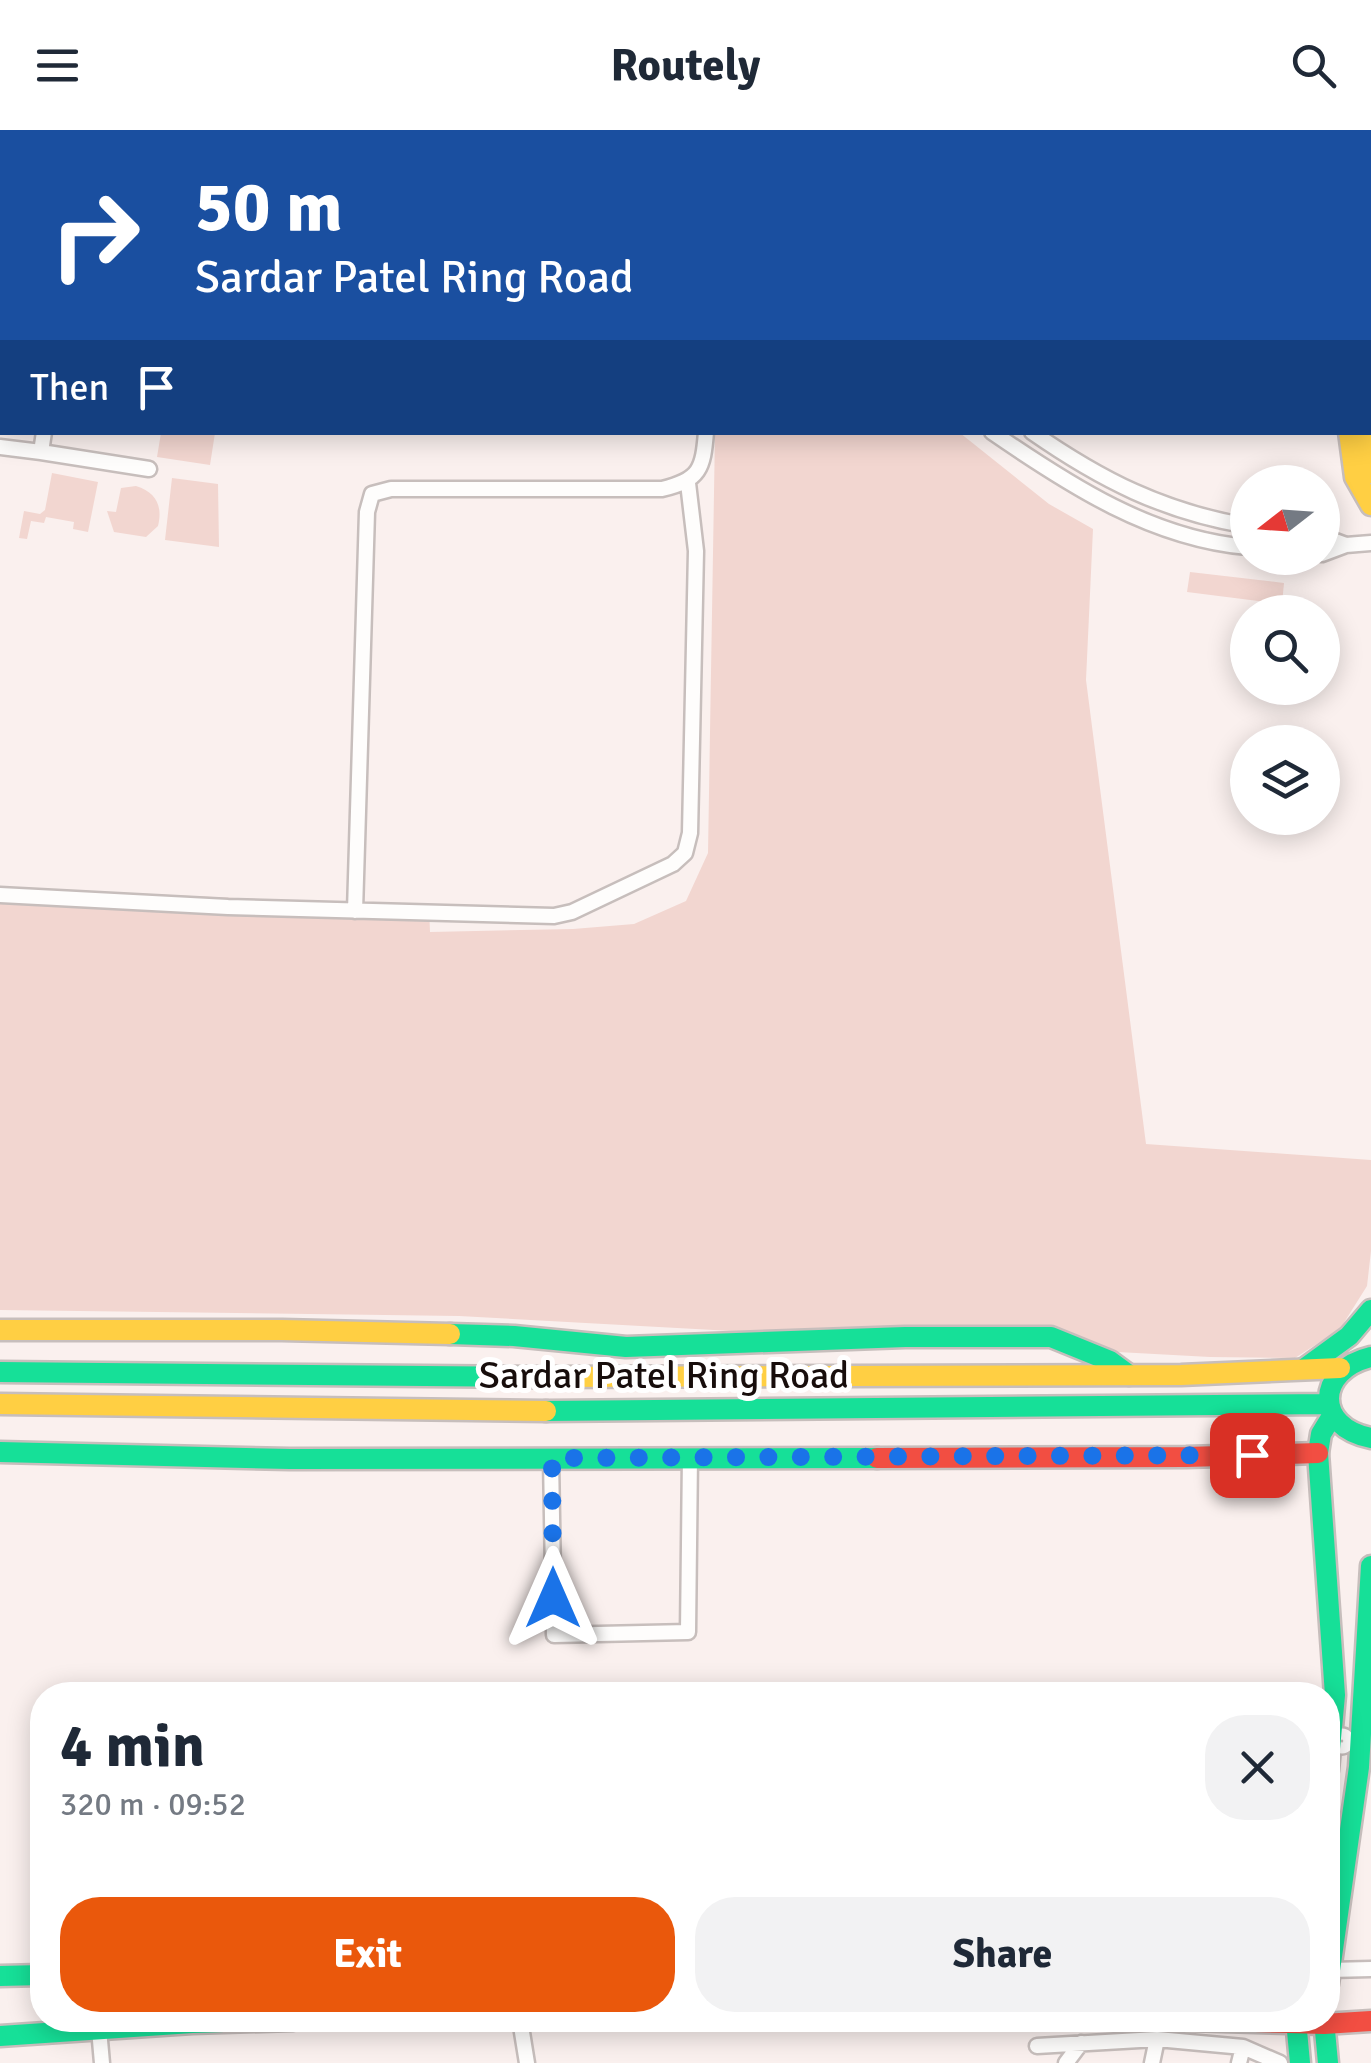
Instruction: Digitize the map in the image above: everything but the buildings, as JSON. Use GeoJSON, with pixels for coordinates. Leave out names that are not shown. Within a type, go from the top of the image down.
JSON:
{"type":"FeatureCollection","features":[{"type":"Feature","properties":{"kind":"main road"},"geometry":{"type":"LineString","coordinates":[[1349,435],[1355,477],[1371,505]]}},
{"type":"Feature","properties":{"kind":"main road"},"geometry":{"type":"LineString","coordinates":[[1367,441],[1371,473]]}},
{"type":"Feature","properties":{"kind":"main road"},"geometry":{"type":"LineString","coordinates":[[1298,1372],[1349,1336],[1371,1310]]}},
{"type":"Feature","properties":{"kind":"main road","name":"Sardar Patel Ring Road"},"geometry":{"type":"LineString","coordinates":[[0,1330],[282,1330],[514,1336],[626,1347],[1051,1337],[1110,1361],[1129,1375]]}},
{"type":"Feature","properties":{"kind":"main road","name":"Sardar Patel Ring Road"},"geometry":{"type":"LineString","coordinates":[[0,1372],[572,1378],[1129,1375],[1298,1372],[1340,1368],[1350,1361],[1371,1357]]}},
{"type":"Feature","properties":{"kind":"main road"},"geometry":{"type":"LineString","coordinates":[[1334,1682],[1318,1452],[1330,1410],[1328,1391],[1340,1368]]}},
{"type":"Feature","properties":{"kind":"main road","name":"Sardar Patel Ring Road"},"geometry":{"type":"LineString","coordinates":[[0,1404],[612,1412],[1330,1410]]}},
{"type":"Feature","properties":{"kind":"main road"},"geometry":{"type":"LineString","coordinates":[[1330,1410],[1350,1434],[1371,1438]]}},
{"type":"Feature","properties":{"kind":"main road"},"geometry":{"type":"LineString","coordinates":[[0,1452],[168,1458],[552,1458],[1186,1457],[1318,1452]]}},
{"type":"Feature","properties":{"kind":"main road"},"geometry":{"type":"LineString","coordinates":[[1340,1819],[1346,1742],[1371,1566]]}},
{"type":"Feature","properties":{"kind":"main road"},"geometry":{"type":"LineString","coordinates":[[1340,1716],[1346,1742]]}},
{"type":"Feature","properties":{"kind":"main road"},"geometry":{"type":"LineString","coordinates":[[0,1976],[30,1975]]}},
{"type":"Feature","properties":{"kind":"main road"},"geometry":{"type":"LineString","coordinates":[[1340,2022],[1371,2021]]}},
{"type":"Feature","properties":{"kind":"main road"},"geometry":{"type":"LineString","coordinates":[[0,2036],[57,2032]]}},
{"type":"Feature","properties":{"kind":"main road"},"geometry":{"type":"LineString","coordinates":[[1297,2032],[1300,2063]]}},
{"type":"Feature","properties":{"kind":"main road"},"geometry":{"type":"LineString","coordinates":[[1325,2032],[1328,2063]]}},
{"type":"Feature","properties":{"kind":"street"},"geometry":{"type":"LineString","coordinates":[[41,452],[44,435]]}},
{"type":"Feature","properties":{"kind":"street"},"geometry":{"type":"LineString","coordinates":[[355,911],[362,629],[367,512],[372,494],[391,489],[662,488],[688,482],[703,462],[706,435]]}},
{"type":"Feature","properties":{"kind":"street"},"geometry":{"type":"LineString","coordinates":[[997,435],[1080,489],[1129,515],[1230,545]]}},
{"type":"Feature","properties":{"kind":"street"},"geometry":{"type":"LineString","coordinates":[[1036,435],[1085,469],[1132,492],[1176,509],[1230,522]]}},
{"type":"Feature","properties":{"kind":"street"},"geometry":{"type":"LineString","coordinates":[[0,447],[149,469]]}},
{"type":"Feature","properties":{"kind":"street"},"geometry":{"type":"LineString","coordinates":[[0,895],[554,916],[572,912],[654,875],[685,854],[690,833],[696,551],[688,482]]}},
{"type":"Feature","properties":{"kind":"street"},"geometry":{"type":"LineString","coordinates":[[1340,543],[1346,545]]}},
{"type":"Feature","properties":{"kind":"street"},"geometry":{"type":"LineString","coordinates":[[1340,547],[1371,543]]}},
{"type":"Feature","properties":{"kind":"street"},"geometry":{"type":"LineString","coordinates":[[552,1458],[554,1636],[688,1632],[690,1456]]}},
{"type":"Feature","properties":{"kind":"street"},"geometry":{"type":"LineString","coordinates":[[1340,1973],[1371,1969]]}},
{"type":"Feature","properties":{"kind":"street"},"geometry":{"type":"LineString","coordinates":[[99,2032],[102,2063]]}},
{"type":"Feature","properties":{"kind":"street"},"geometry":{"type":"LineString","coordinates":[[522,2032],[527,2063]]}},
{"type":"Feature","properties":{"kind":"street"},"geometry":{"type":"LineString","coordinates":[[1152,2063],[1157,2039]]}},
{"type":"Feature","properties":{"kind":"street"},"geometry":{"type":"LineString","coordinates":[[1037,2046],[1157,2039],[1280,2063]]}},
{"type":"Feature","properties":{"kind":"street"},"geometry":{"type":"LineString","coordinates":[[1066,2063],[1081,2043]]}},
{"type":"Feature","properties":{"kind":"shaded area"},"geometry":{"type":"Polygon","coordinates":[[[161,435],[215,435],[210,465],[157,457],[161,435]]]}},
{"type":"Feature","properties":{"kind":"shaded area"},"geometry":{"type":"Polygon","coordinates":[[[715,435],[963,435],[1049,504],[1093,529],[1086,680],[1146,1144],[1371,1160],[1367,1286],[1340,1329],[1295,1358],[1210,1357],[459,1316],[0,1310],[0,887],[429,907],[430,932],[573,929],[634,924],[686,901],[708,853],[715,435]]]}},
{"type":"Feature","properties":{"kind":"shaded area"},"geometry":{"type":"Polygon","coordinates":[[[52,473],[98,482],[88,532],[73,529],[74,522],[46,517],[44,523],[31,521],[27,539],[19,538],[24,511],[40,514],[45,510],[52,473]]]}},
{"type":"Feature","properties":{"kind":"shaded area"},"geometry":{"type":"Polygon","coordinates":[[[172,478],[218,484],[219,547],[165,540],[172,478]]]}},
{"type":"Feature","properties":{"kind":"shaded area"},"geometry":{"type":"Polygon","coordinates":[[[136,486],[149,492],[159,506],[158,526],[146,537],[114,532],[107,511],[116,512],[121,488],[136,486]]]}},
{"type":"Feature","properties":{"kind":"shaded area"},"geometry":{"type":"Polygon","coordinates":[[[1190,572],[1284,583],[1283,595],[1230,597],[1187,592],[1190,572]]]}},
{"type":"Feature","properties":{"kind":"traffic: fast"},"geometry":{"type":"LineString","coordinates":[[1305,1368],[1349,1336],[1371,1310]]}},
{"type":"Feature","properties":{"kind":"traffic: fast"},"geometry":{"type":"LineString","coordinates":[[450,1334],[626,1347],[905,1337],[1051,1337],[1110,1361],[1129,1375]]}},
{"type":"Feature","properties":{"kind":"traffic: fast"},"geometry":{"type":"LineString","coordinates":[[1371,1357],[1340,1374],[1329,1398],[1339,1423],[1371,1438]]}},
{"type":"Feature","properties":{"kind":"traffic: fast"},"geometry":{"type":"LineString","coordinates":[[0,1372],[532,1377]]}},
{"type":"Feature","properties":{"kind":"traffic: fast"},"geometry":{"type":"LineString","coordinates":[[546,1411],[1328,1404]]}},
{"type":"Feature","properties":{"kind":"traffic: fast"},"geometry":{"type":"LineString","coordinates":[[1332,1416],[1321,1434],[1318,1453],[1334,1682]]}},
{"type":"Feature","properties":{"kind":"traffic: fast"},"geometry":{"type":"LineString","coordinates":[[0,1452],[290,1459],[877,1458]]}},
{"type":"Feature","properties":{"kind":"traffic: fast"},"geometry":{"type":"LineString","coordinates":[[1340,1900],[1359,1767],[1371,1566]]}},
{"type":"Feature","properties":{"kind":"traffic: fast"},"geometry":{"type":"LineString","coordinates":[[0,1976],[30,1975]]}},
{"type":"Feature","properties":{"kind":"traffic: fast"},"geometry":{"type":"LineString","coordinates":[[0,2036],[59,2032]]}},
{"type":"Feature","properties":{"kind":"traffic: fast"},"geometry":{"type":"LineString","coordinates":[[1297,2032],[1300,2063]]}},
{"type":"Feature","properties":{"kind":"traffic: fast"},"geometry":{"type":"LineString","coordinates":[[1325,2032],[1328,2063]]}},
{"type":"Feature","properties":{"kind":"traffic: slow"},"geometry":{"type":"LineString","coordinates":[[1349,435],[1355,477],[1371,505]]}},
{"type":"Feature","properties":{"kind":"traffic: slow"},"geometry":{"type":"LineString","coordinates":[[1366,435],[1371,473]]}},
{"type":"Feature","properties":{"kind":"traffic: slow"},"geometry":{"type":"LineString","coordinates":[[0,1330],[450,1334]]}},
{"type":"Feature","properties":{"kind":"traffic: slow"},"geometry":{"type":"LineString","coordinates":[[532,1377],[1181,1375],[1340,1368]]}},
{"type":"Feature","properties":{"kind":"traffic: slow"},"geometry":{"type":"LineString","coordinates":[[0,1404],[546,1411]]}},
{"type":"Feature","properties":{"kind":"traffic: jam"},"geometry":{"type":"LineString","coordinates":[[877,1458],[1318,1453]]}},
{"type":"Feature","properties":{"kind":"traffic: jam"},"geometry":{"type":"LineString","coordinates":[[1340,2023],[1371,2021]]}},
{"type":"Feature","properties":{"kind":"route"},"geometry":{"type":"LineString","coordinates":[[553,1598],[552,1458],[1252,1455]]}}]}
